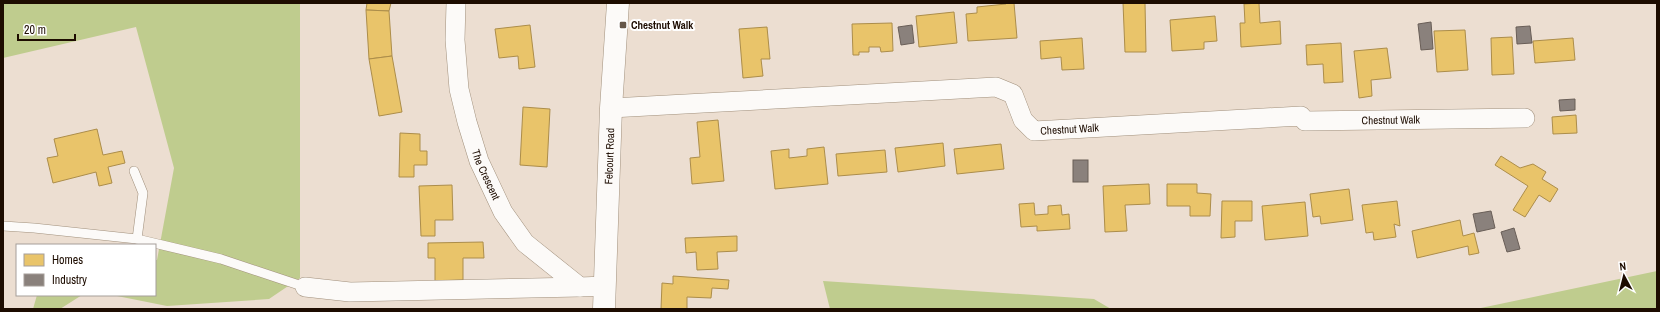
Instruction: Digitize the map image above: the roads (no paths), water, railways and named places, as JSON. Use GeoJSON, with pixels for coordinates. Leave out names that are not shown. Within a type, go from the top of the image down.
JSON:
{"type":"FeatureCollection","features":[{"type":"Feature","properties":{"kind":"street","name":"The Crescent"},"geometry":{"type":"LineString","coordinates":[[456,3],[455,40],[459,89],[479,161],[503,212],[525,243],[580,287]]}},
{"type":"Feature","properties":{"kind":"street","name":"Felcourt Road"},"geometry":{"type":"LineString","coordinates":[[604,309],[611,108],[618,3]]}},
{"type":"Feature","properties":{"kind":"street","name":"Chestnut Walk"},"geometry":{"type":"LineString","coordinates":[[611,108],[996,87],[1013,94],[1023,120],[1034,131],[1301,116],[1305,121],[1525,118]]}},
{"type":"Feature","properties":{"kind":"street"},"geometry":{"type":"LineString","coordinates":[[305,287],[350,292],[606,286]]}},
{"type":"Feature","properties":{"kind":"lane"},"geometry":{"type":"LineString","coordinates":[[134,171],[143,193],[138,239]]}},
{"type":"Feature","properties":{"kind":"lane"},"geometry":{"type":"LineString","coordinates":[[3,226],[138,239],[221,259],[305,287]]}},
{"type":"Feature","properties":{"kind":"place","name":"Chestnut Walk"},"geometry":{"type":"Point","coordinates":[623,25]}}]}
